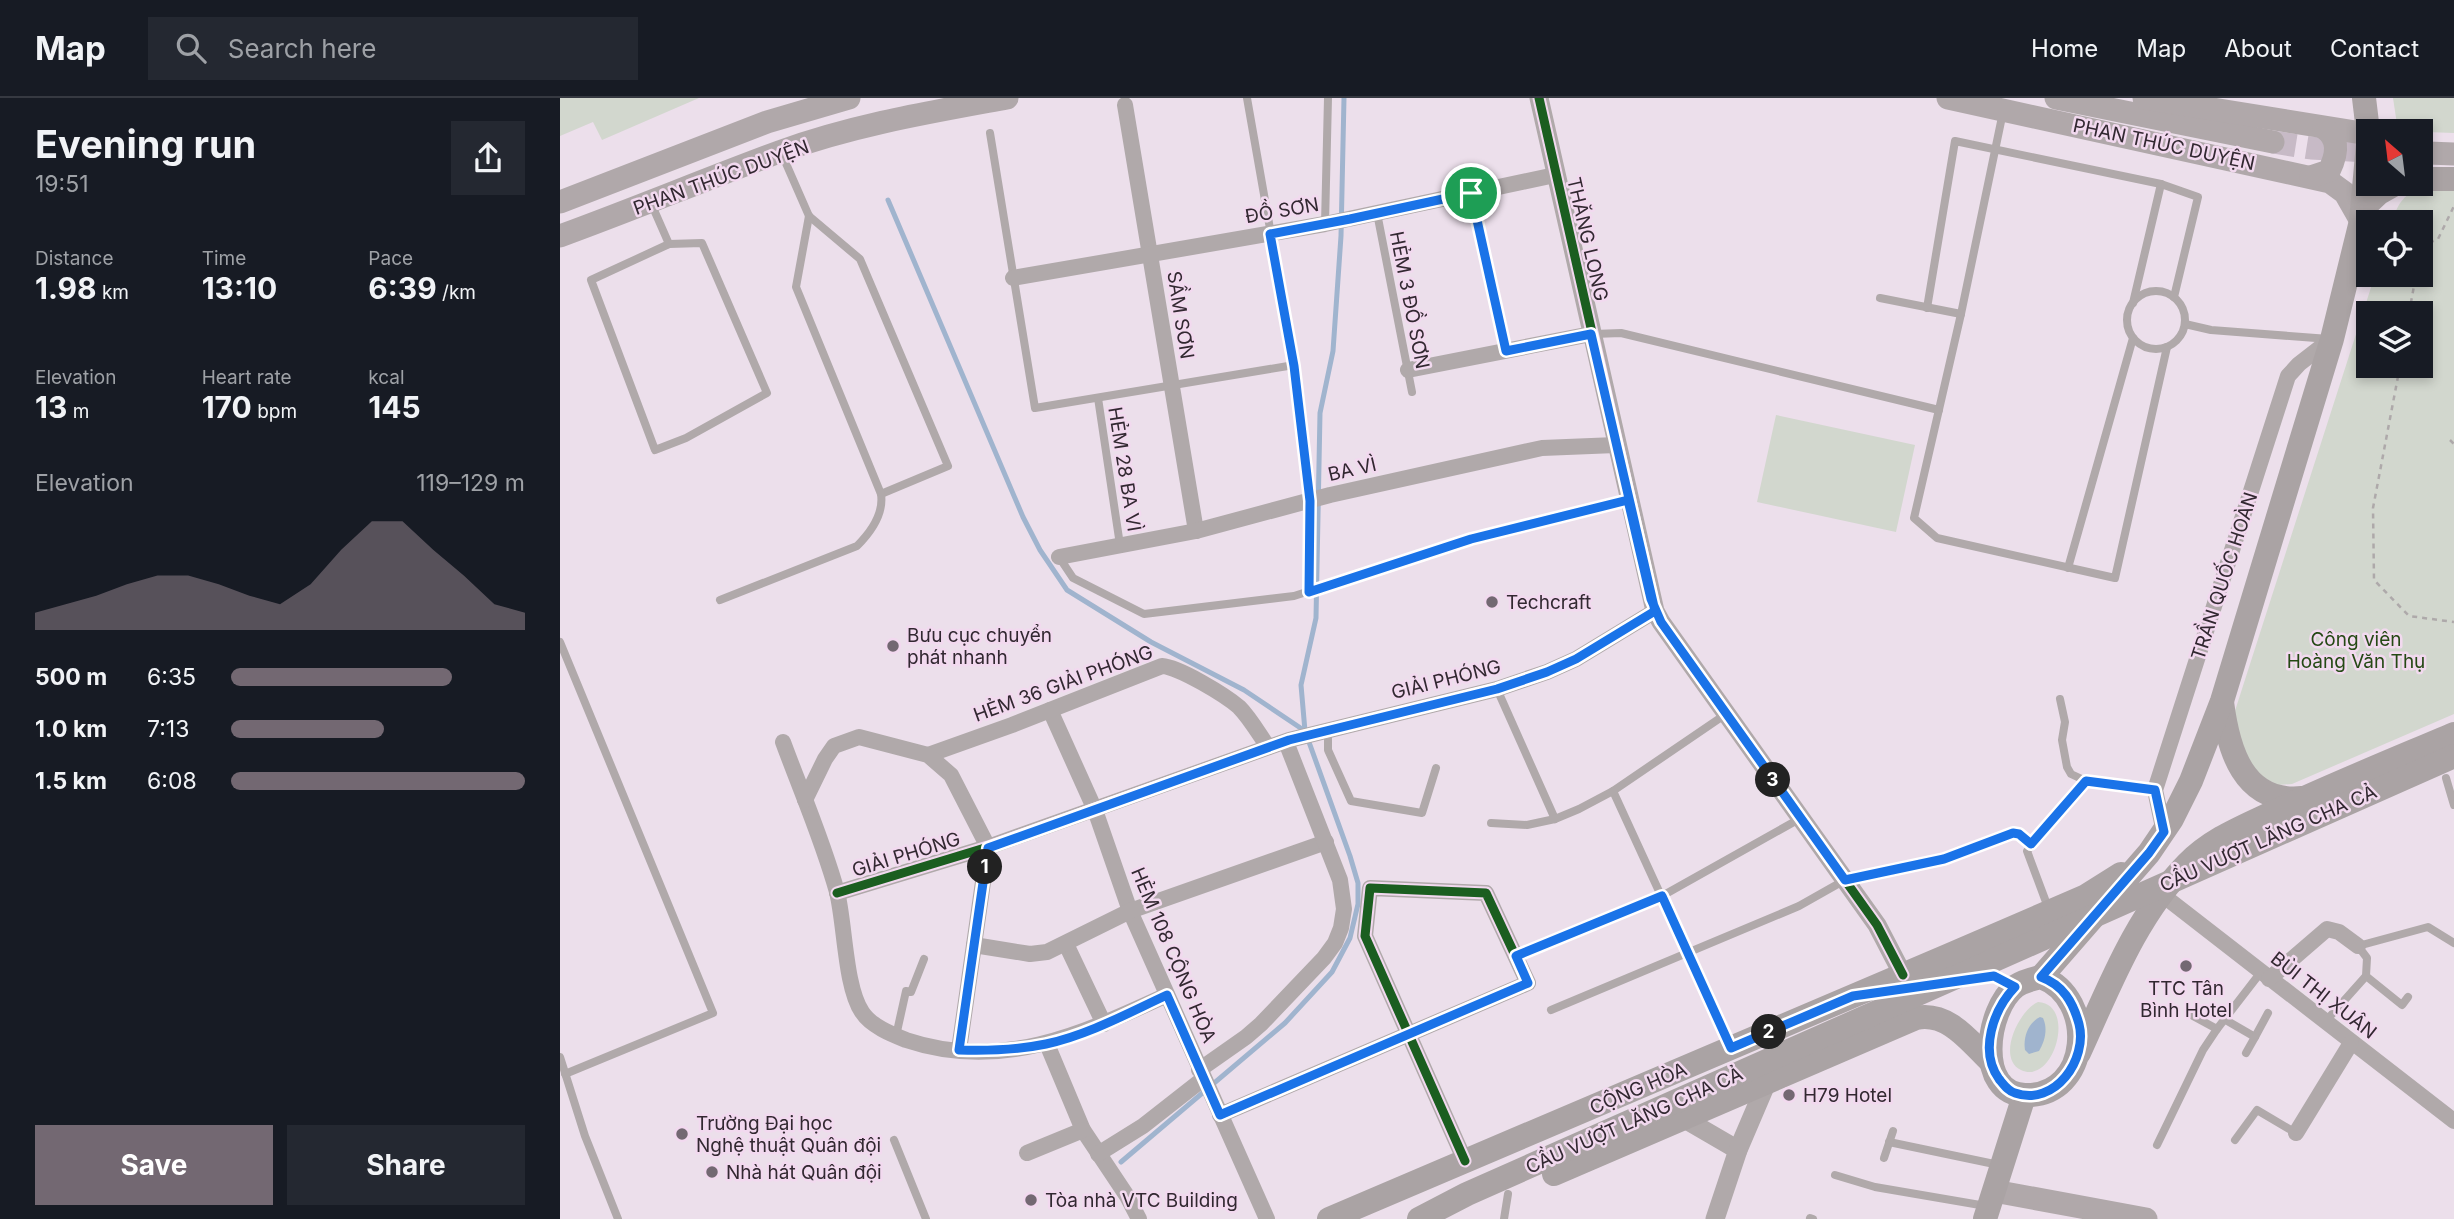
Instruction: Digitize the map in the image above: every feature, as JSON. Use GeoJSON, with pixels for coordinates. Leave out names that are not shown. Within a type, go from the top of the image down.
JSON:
{"type":"FeatureCollection","features":[{"type":"Feature","properties":{"kind":"main road","name":"PHAN THÚC DUYỆN"},"geometry":{"type":"LineString","coordinates":[[563,198],[767,122],[849,98]]}},
{"type":"Feature","properties":{"kind":"main road","name":"PHAN THÚC DUYỆN"},"geometry":{"type":"LineString","coordinates":[[560,236],[781,151],[898,118],[1007,98]]}},
{"type":"Feature","properties":{"kind":"main road","name":"PHAN THÚC DUYỆN"},"geometry":{"type":"LineString","coordinates":[[1948,98],[2311,177],[2339,187],[2358,210]]}},
{"type":"Feature","properties":{"kind":"main road"},"geometry":{"type":"LineString","coordinates":[[2056,98],[2273,142]]}},
{"type":"Feature","properties":{"kind":"main road"},"geometry":{"type":"LineString","coordinates":[[2144,98],[2241,109],[2324,128],[2356,132]]}},
{"type":"Feature","properties":{"kind":"main road"},"geometry":{"type":"LineString","coordinates":[[2364,98],[2366,119]]}},
{"type":"Feature","properties":{"kind":"main road"},"geometry":{"type":"LineString","coordinates":[[2311,177],[2329,171],[2337,153],[2331,132],[2324,128]]}},
{"type":"Feature","properties":{"kind":"main road"},"geometry":{"type":"LineString","coordinates":[[2433,153],[2454,154]]}},
{"type":"Feature","properties":{"kind":"main road"},"geometry":{"type":"LineString","coordinates":[[2433,179],[2454,179]]}},
{"type":"Feature","properties":{"kind":"main road"},"geometry":{"type":"LineString","coordinates":[[2365,210],[2377,196]]}},
{"type":"Feature","properties":{"kind":"main road","name":"TRẦN QUỐC HOÀN"},"geometry":{"type":"LineString","coordinates":[[2041,977],[2149,853],[2164,832],[2190,781],[2222,701],[2332,339],[2356,239]]}},
{"type":"Feature","properties":{"kind":"main road"},"geometry":{"type":"LineString","coordinates":[[2222,701],[2228,741],[2247,776],[2256,786],[2276,797],[2305,797]]}},
{"type":"Feature","properties":{"kind":"main road"},"geometry":{"type":"LineString","coordinates":[[1433,1219],[1475,1208],[1922,1017],[1935,1017],[1946,1021],[1991,1062],[2004,1086],[2012,1092],[2024,1096],[2042,1093],[2057,1085],[2071,1071],[2133,936],[2146,915],[2186,865],[2217,839],[2305,797],[2454,734]]}},
{"type":"Feature","properties":{"kind":"main road"},"geometry":{"type":"LineString","coordinates":[[2146,915],[2169,900],[2451,769]]}},
{"type":"Feature","properties":{"kind":"main road","name":"CẦU VƯỢT LĂNG CHA CẢ"},"geometry":{"type":"LineString","coordinates":[[1419,1219],[1467,1194],[2451,769]]}},
{"type":"Feature","properties":{"kind":"main road","name":"CỘNG HÒA"},"geometry":{"type":"LineString","coordinates":[[1329,1219],[2050,912],[2102,887],[2149,853]]}},
{"type":"Feature","properties":{"kind":"main road"},"geometry":{"type":"LineString","coordinates":[[1947,956],[2005,982]]}},
{"type":"Feature","properties":{"kind":"main road"},"geometry":{"type":"LineString","coordinates":[[1853,996],[2041,977],[2053,981],[2066,993],[2080,1031],[2079,1053]]}},
{"type":"Feature","properties":{"kind":"main road"},"geometry":{"type":"LineString","coordinates":[[1991,1062],[1992,1025],[2006,997],[2005,982]]}},
{"type":"Feature","properties":{"kind":"main road"},"geometry":{"type":"LineString","coordinates":[[2024,1096],[1989,1205],[2146,1219]]}},
{"type":"Feature","properties":{"kind":"street","name":"THĂNG LONG"},"geometry":{"type":"LineString","coordinates":[[1539,98],[1655,611],[1877,925],[1903,975]]}},
{"type":"Feature","properties":{"kind":"street","name":"SẦM SƠN"},"geometry":{"type":"LineString","coordinates":[[1125,105],[1196,531]]}},
{"type":"Feature","properties":{"kind":"street","name":"ĐỒ SƠN"},"geometry":{"type":"LineString","coordinates":[[1013,278],[1325,224],[1555,175]]}},
{"type":"Feature","properties":{"kind":"street"},"geometry":{"type":"LineString","coordinates":[[1408,370],[1591,334]]}},
{"type":"Feature","properties":{"kind":"street","name":"TRẦN QUỐC HOÀN"},"geometry":{"type":"LineString","coordinates":[[2164,832],[2155,790],[2288,376],[2299,363],[2332,339]]}},
{"type":"Feature","properties":{"kind":"street","name":"BA VÌ"},"geometry":{"type":"LineString","coordinates":[[1059,557],[1196,531],[1330,495],[1542,448],[1616,445]]}},
{"type":"Feature","properties":{"kind":"street","name":"GIẢI PHÓNG"},"geometry":{"type":"LineString","coordinates":[[837,892],[988,848],[1287,741],[1497,689],[1562,667],[1655,611]]}},
{"type":"Feature","properties":{"kind":"street","name":"HẺM 36 GIẢI PHÓNG"},"geometry":{"type":"LineString","coordinates":[[928,755],[1153,669],[1171,667],[1234,703],[1246,715],[1268,747]]}},
{"type":"Feature","properties":{"kind":"street","name":"HẺM 108 CỘNG HÒA"},"geometry":{"type":"LineString","coordinates":[[1050,710],[1094,810],[1130,911],[1267,1219]]}},
{"type":"Feature","properties":{"kind":"street"},"geometry":{"type":"LineString","coordinates":[[805,800],[825,758],[834,746],[859,737],[928,755],[951,775],[988,848],[959,1050]]}},
{"type":"Feature","properties":{"kind":"street"},"geometry":{"type":"LineString","coordinates":[[1098,1154],[1143,1126],[1253,1031],[1324,958],[1335,943],[1344,909],[1340,880],[1287,741]]}},
{"type":"Feature","properties":{"kind":"street"},"geometry":{"type":"LineString","coordinates":[[783,742],[837,892],[857,1002],[869,1020],[896,1036],[939,1049],[1002,1051],[1047,1044],[1104,1024],[1167,995]]}},
{"type":"Feature","properties":{"kind":"street"},"geometry":{"type":"LineString","coordinates":[[974,945],[1030,954],[1047,951],[1130,911],[1326,842]]}},
{"type":"Feature","properties":{"kind":"street"},"geometry":{"type":"LineString","coordinates":[[1220,1115],[1408,1033],[1528,983],[1486,892],[1370,888],[1365,936],[1408,1033],[1465,1161]]}},
{"type":"Feature","properties":{"kind":"street","name":"BÙI THỊ XUÂN"},"geometry":{"type":"LineString","coordinates":[[2169,900],[2454,1121]]}},
{"type":"Feature","properties":{"kind":"street"},"geometry":{"type":"LineString","coordinates":[[2265,975],[2327,929],[2339,932],[2357,946]]}},
{"type":"Feature","properties":{"kind":"street"},"geometry":{"type":"LineString","coordinates":[[1066,943],[1104,1024]]}},
{"type":"Feature","properties":{"kind":"street"},"geometry":{"type":"LineString","coordinates":[[2296,1133],[2351,1043]]}},
{"type":"Feature","properties":{"kind":"street"},"geometry":{"type":"LineString","coordinates":[[1047,1044],[1083,1130],[1139,1219]]}},
{"type":"Feature","properties":{"kind":"street"},"geometry":{"type":"LineString","coordinates":[[1715,1219],[1738,1150],[1767,1082]]}},
{"type":"Feature","properties":{"kind":"street"},"geometry":{"type":"LineString","coordinates":[[1683,1118],[1738,1150]]}},
{"type":"Feature","properties":{"kind":"street"},"geometry":{"type":"LineString","coordinates":[[1027,1153],[1083,1130]]}},
{"type":"Feature","properties":{"kind":"lane"},"geometry":{"type":"LineString","coordinates":[[1247,98],[1294,366],[1310,501],[1309,592]]}},
{"type":"Feature","properties":{"kind":"lane"},"geometry":{"type":"LineString","coordinates":[[1325,224],[1328,98]]}},
{"type":"Feature","properties":{"kind":"lane"},"geometry":{"type":"LineString","coordinates":[[2003,109],[1961,314],[1914,518],[1937,538],[2115,578],[2167,347]]}},
{"type":"Feature","properties":{"kind":"lane"},"geometry":{"type":"LineString","coordinates":[[990,133],[1035,408],[1294,366]]}},
{"type":"Feature","properties":{"kind":"lane"},"geometry":{"type":"LineString","coordinates":[[1927,308],[1955,141],[2161,184],[2198,197],[2174,297]]}},
{"type":"Feature","properties":{"kind":"lane"},"geometry":{"type":"LineString","coordinates":[[781,151],[809,216],[860,259],[948,466],[881,494]]}},
{"type":"Feature","properties":{"kind":"lane"},"geometry":{"type":"LineString","coordinates":[[2068,568],[2133,338],[2127,320],[2161,184]]}},
{"type":"Feature","properties":{"kind":"lane"},"geometry":{"type":"LineString","coordinates":[[1471,193],[1506,351]]}},
{"type":"Feature","properties":{"kind":"lane"},"geometry":{"type":"LineString","coordinates":[[651,203],[670,244]]}},
{"type":"Feature","properties":{"kind":"lane","name":"HẺM 3 ĐỒ SƠN"},"geometry":{"type":"LineString","coordinates":[[1377,214],[1412,392]]}},
{"type":"Feature","properties":{"kind":"lane"},"geometry":{"type":"LineString","coordinates":[[720,600],[857,546],[866,537],[882,503],[881,494],[796,287],[809,216]]}},
{"type":"Feature","properties":{"kind":"lane"},"geometry":{"type":"LineString","coordinates":[[702,243],[767,393],[686,438],[655,450],[591,280],[670,244],[702,243]]}},
{"type":"Feature","properties":{"kind":"lane"},"geometry":{"type":"LineString","coordinates":[[2133,303],[2148,292],[2166,293],[2174,297],[2185,313],[2185,324],[2179,337],[2167,347],[2149,348],[2133,338]]}},
{"type":"Feature","properties":{"kind":"lane"},"geometry":{"type":"LineString","coordinates":[[1880,298],[1961,314]]}},
{"type":"Feature","properties":{"kind":"lane"},"geometry":{"type":"LineString","coordinates":[[2185,324],[2211,331],[2332,339]]}},
{"type":"Feature","properties":{"kind":"lane"},"geometry":{"type":"LineString","coordinates":[[1591,334],[1621,333],[1939,410]]}},
{"type":"Feature","properties":{"kind":"lane","name":"HẺM 28 BA VÌ"},"geometry":{"type":"LineString","coordinates":[[1098,398],[1120,545]]}},
{"type":"Feature","properties":{"kind":"lane"},"geometry":{"type":"LineString","coordinates":[[1059,557],[1073,578],[1144,614],[1269,600],[1309,592],[1471,539],[1628,500]]}},
{"type":"Feature","properties":{"kind":"lane"},"geometry":{"type":"LineString","coordinates":[[560,642],[713,1013],[565,1074]]}},
{"type":"Feature","properties":{"kind":"lane"},"geometry":{"type":"LineString","coordinates":[[1497,689],[1555,819]]}},
{"type":"Feature","properties":{"kind":"lane"},"geometry":{"type":"LineString","coordinates":[[2060,699],[2066,722],[2062,740],[2071,774],[2086,781],[2155,790]]}},
{"type":"Feature","properties":{"kind":"lane"},"geometry":{"type":"LineString","coordinates":[[1491,823],[1527,825],[1555,819],[1613,791],[1726,714]]}},
{"type":"Feature","properties":{"kind":"lane"},"geometry":{"type":"LineString","coordinates":[[1328,729],[1328,750],[1350,801],[1422,813],[1436,768]]}},
{"type":"Feature","properties":{"kind":"lane"},"geometry":{"type":"LineString","coordinates":[[2451,769],[2454,805]]}},
{"type":"Feature","properties":{"kind":"lane"},"geometry":{"type":"LineString","coordinates":[[2050,912],[2027,855],[2031,844],[2086,781]]}},
{"type":"Feature","properties":{"kind":"lane"},"geometry":{"type":"LineString","coordinates":[[1613,791],[1731,1048]]}},
{"type":"Feature","properties":{"kind":"lane"},"geometry":{"type":"LineString","coordinates":[[1516,956],[1662,896],[1801,818]]}},
{"type":"Feature","properties":{"kind":"lane"},"geometry":{"type":"LineString","coordinates":[[1551,1010],[1799,906],[1845,880],[1944,859],[2013,833],[2019,834],[2031,844]]}},
{"type":"Feature","properties":{"kind":"lane"},"geometry":{"type":"LineString","coordinates":[[2325,1022],[2366,976],[2367,958],[2357,946],[2428,927],[2454,943]]}},
{"type":"Feature","properties":{"kind":"lane"},"geometry":{"type":"LineString","coordinates":[[896,1036],[906,991],[911,992],[924,959]]}},
{"type":"Feature","properties":{"kind":"lane"},"geometry":{"type":"LineString","coordinates":[[2157,1145],[2203,1050],[2224,1019],[2265,975]]}},
{"type":"Feature","properties":{"kind":"lane"},"geometry":{"type":"LineString","coordinates":[[2366,976],[2402,1005],[2408,997]]}},
{"type":"Feature","properties":{"kind":"lane"},"geometry":{"type":"LineString","coordinates":[[2246,1053],[2268,1013]]}},
{"type":"Feature","properties":{"kind":"lane"},"geometry":{"type":"LineString","coordinates":[[2193,1016],[2217,1029]]}},
{"type":"Feature","properties":{"kind":"lane"},"geometry":{"type":"LineString","coordinates":[[2224,1019],[2255,1037]]}},
{"type":"Feature","properties":{"kind":"lane"},"geometry":{"type":"LineString","coordinates":[[560,1057],[585,1136],[618,1219]]}},
{"type":"Feature","properties":{"kind":"lane"},"geometry":{"type":"LineString","coordinates":[[2235,1140],[2257,1110],[2296,1133]]}},
{"type":"Feature","properties":{"kind":"lane"},"geometry":{"type":"LineString","coordinates":[[1884,1158],[1893,1131]]}},
{"type":"Feature","properties":{"kind":"lane"},"geometry":{"type":"LineString","coordinates":[[894,1140],[926,1219]]}},
{"type":"Feature","properties":{"kind":"lane"},"geometry":{"type":"LineString","coordinates":[[1889,1142],[2002,1165]]}},
{"type":"Feature","properties":{"kind":"lane"},"geometry":{"type":"LineString","coordinates":[[1835,1175],[1875,1186],[1989,1205]]}},
{"type":"Feature","properties":{"kind":"lane"},"geometry":{"type":"LineString","coordinates":[[1504,1219],[1508,1194]]}},
{"type":"Feature","properties":{"kind":"path"},"geometry":{"type":"LineString","coordinates":[[2433,241],[2438,239],[2454,206]]}},
{"type":"Feature","properties":{"kind":"path"},"geometry":{"type":"LineString","coordinates":[[2398,378],[2373,508],[2374,580],[2410,616],[2454,622]]}},
{"type":"Feature","properties":{"kind":"path"},"geometry":{"type":"LineString","coordinates":[[2450,440],[2454,444]]}},
{"type":"Feature","properties":{"kind":"green space"},"geometry":{"type":"Polygon","coordinates":[[[560,98],[699,98],[602,140],[593,122],[560,136],[560,98]]]}},
{"type":"Feature","properties":{"kind":"green space"},"geometry":{"type":"Polygon","coordinates":[[[2393,98],[2454,98],[2454,133],[2433,132],[2433,119],[2396,119],[2393,98]]]}},
{"type":"Feature","properties":{"kind":"green space","name":"Công viên Hoàng Văn Thụ"},"geometry":{"type":"Polygon","coordinates":[[[2433,187],[2454,188],[2454,714],[2292,784],[2277,785],[2249,769],[2233,717],[2356,334],[2356,378],[2433,378],[2433,301],[2367,301],[2371,287],[2433,287],[2433,210],[2397,210],[2407,196],[2433,196],[2433,187]]]}},
{"type":"Feature","properties":{"kind":"green space"},"geometry":{"type":"Polygon","coordinates":[[[1776,415],[1915,445],[1896,532],[1757,502],[1776,415]]]}},
{"type":"Feature","properties":{"kind":"green space"},"geometry":{"type":"Polygon","coordinates":[[[2038,1002],[2050,1006],[2056,1016],[2058,1029],[2051,1056],[2043,1066],[2033,1072],[2021,1070],[2014,1064],[2010,1045],[2024,1014],[2038,1002]]]}},
{"type":"Feature","properties":{"kind":"water"},"geometry":{"type":"Polygon","coordinates":[[[2040,1017],[2043,1018],[2046,1031],[2044,1039],[2039,1051],[2029,1054],[2025,1050],[2026,1035],[2032,1023],[2040,1017]]]}},
{"type":"Feature","properties":{"kind":"waterway"},"geometry":{"type":"LineString","coordinates":[[1121,1162],[1285,1023],[1332,972],[1350,938],[1358,904],[1358,883],[1350,856],[1305,731],[1301,685],[1316,618],[1320,413],[1333,351],[1341,236],[1344,98]]}},
{"type":"Feature","properties":{"kind":"waterway"},"geometry":{"type":"LineString","coordinates":[[888,200],[1023,517],[1040,550],[1067,590],[1151,642],[1244,690],[1305,731]]}},
{"type":"Feature","properties":{"kind":"tunnel"},"geometry":{"type":"LineString","coordinates":[[2273,142],[2311,148],[2356,150]]}},
{"type":"Feature","properties":{"kind":"cycle path"},"geometry":{"type":"LineString","coordinates":[[1539,98],[1655,611],[1877,925],[1903,975]]}},
{"type":"Feature","properties":{"kind":"cycle path"},"geometry":{"type":"LineString","coordinates":[[837,893],[988,847],[1289,740],[1497,689],[1547,672],[1576,659],[1655,611]]}},
{"type":"Feature","properties":{"kind":"cycle path"},"geometry":{"type":"LineString","coordinates":[[1220,1115],[1528,983],[1486,893],[1370,888],[1365,936],[1465,1161]]}},
{"type":"Feature","properties":{"kind":"place","name":"Techcraft"},"geometry":{"type":"Point","coordinates":[1492,602]}},
{"type":"Feature","properties":{"kind":"place","name":"Bưu cục chuyển phát nhanh"},"geometry":{"type":"Point","coordinates":[893,646]}},
{"type":"Feature","properties":{"kind":"place","name":"TTC Tân Bình Hotel"},"geometry":{"type":"Point","coordinates":[2186,966]}},
{"type":"Feature","properties":{"kind":"place","name":"H79 Hotel"},"geometry":{"type":"Point","coordinates":[1789,1095]}},
{"type":"Feature","properties":{"kind":"place","name":"Trường Đại học Nghệ thuật Quân đội"},"geometry":{"type":"Point","coordinates":[682,1134]}},
{"type":"Feature","properties":{"kind":"place","name":"Nhà hát Quân đội"},"geometry":{"type":"Point","coordinates":[712,1172]}},
{"type":"Feature","properties":{"kind":"place","name":"Tòa nhà VTC Building"},"geometry":{"type":"Point","coordinates":[1031,1200]}},
{"type":"Feature","properties":{"kind":"route"},"geometry":{"type":"LineString","coordinates":[[1471,193],[1270,234],[1294,366],[1310,501],[1309,592],[1471,539],[1628,500],[1651,599],[1655,611],[1661,622],[1845,880],[1944,859],[2016,832],[2031,844],[2086,781],[2155,790],[2164,832],[2149,853],[2041,977],[2053,981],[2066,993],[2076,1014],[2080,1031],[2079,1053],[2071,1071],[2057,1085],[2042,1093],[2024,1096],[2012,1092],[1997,1076],[1991,1062],[1992,1025],[2006,997],[2015,987],[1994,976],[1853,996],[1731,1048],[1662,896],[1516,956],[1528,983],[1220,1115],[1167,995],[1104,1024],[1047,1044],[1002,1051],[959,1050],[988,848],[1289,740],[1497,689],[1562,667],[1655,611],[1591,334],[1506,351],[1471,193]]}}]}
